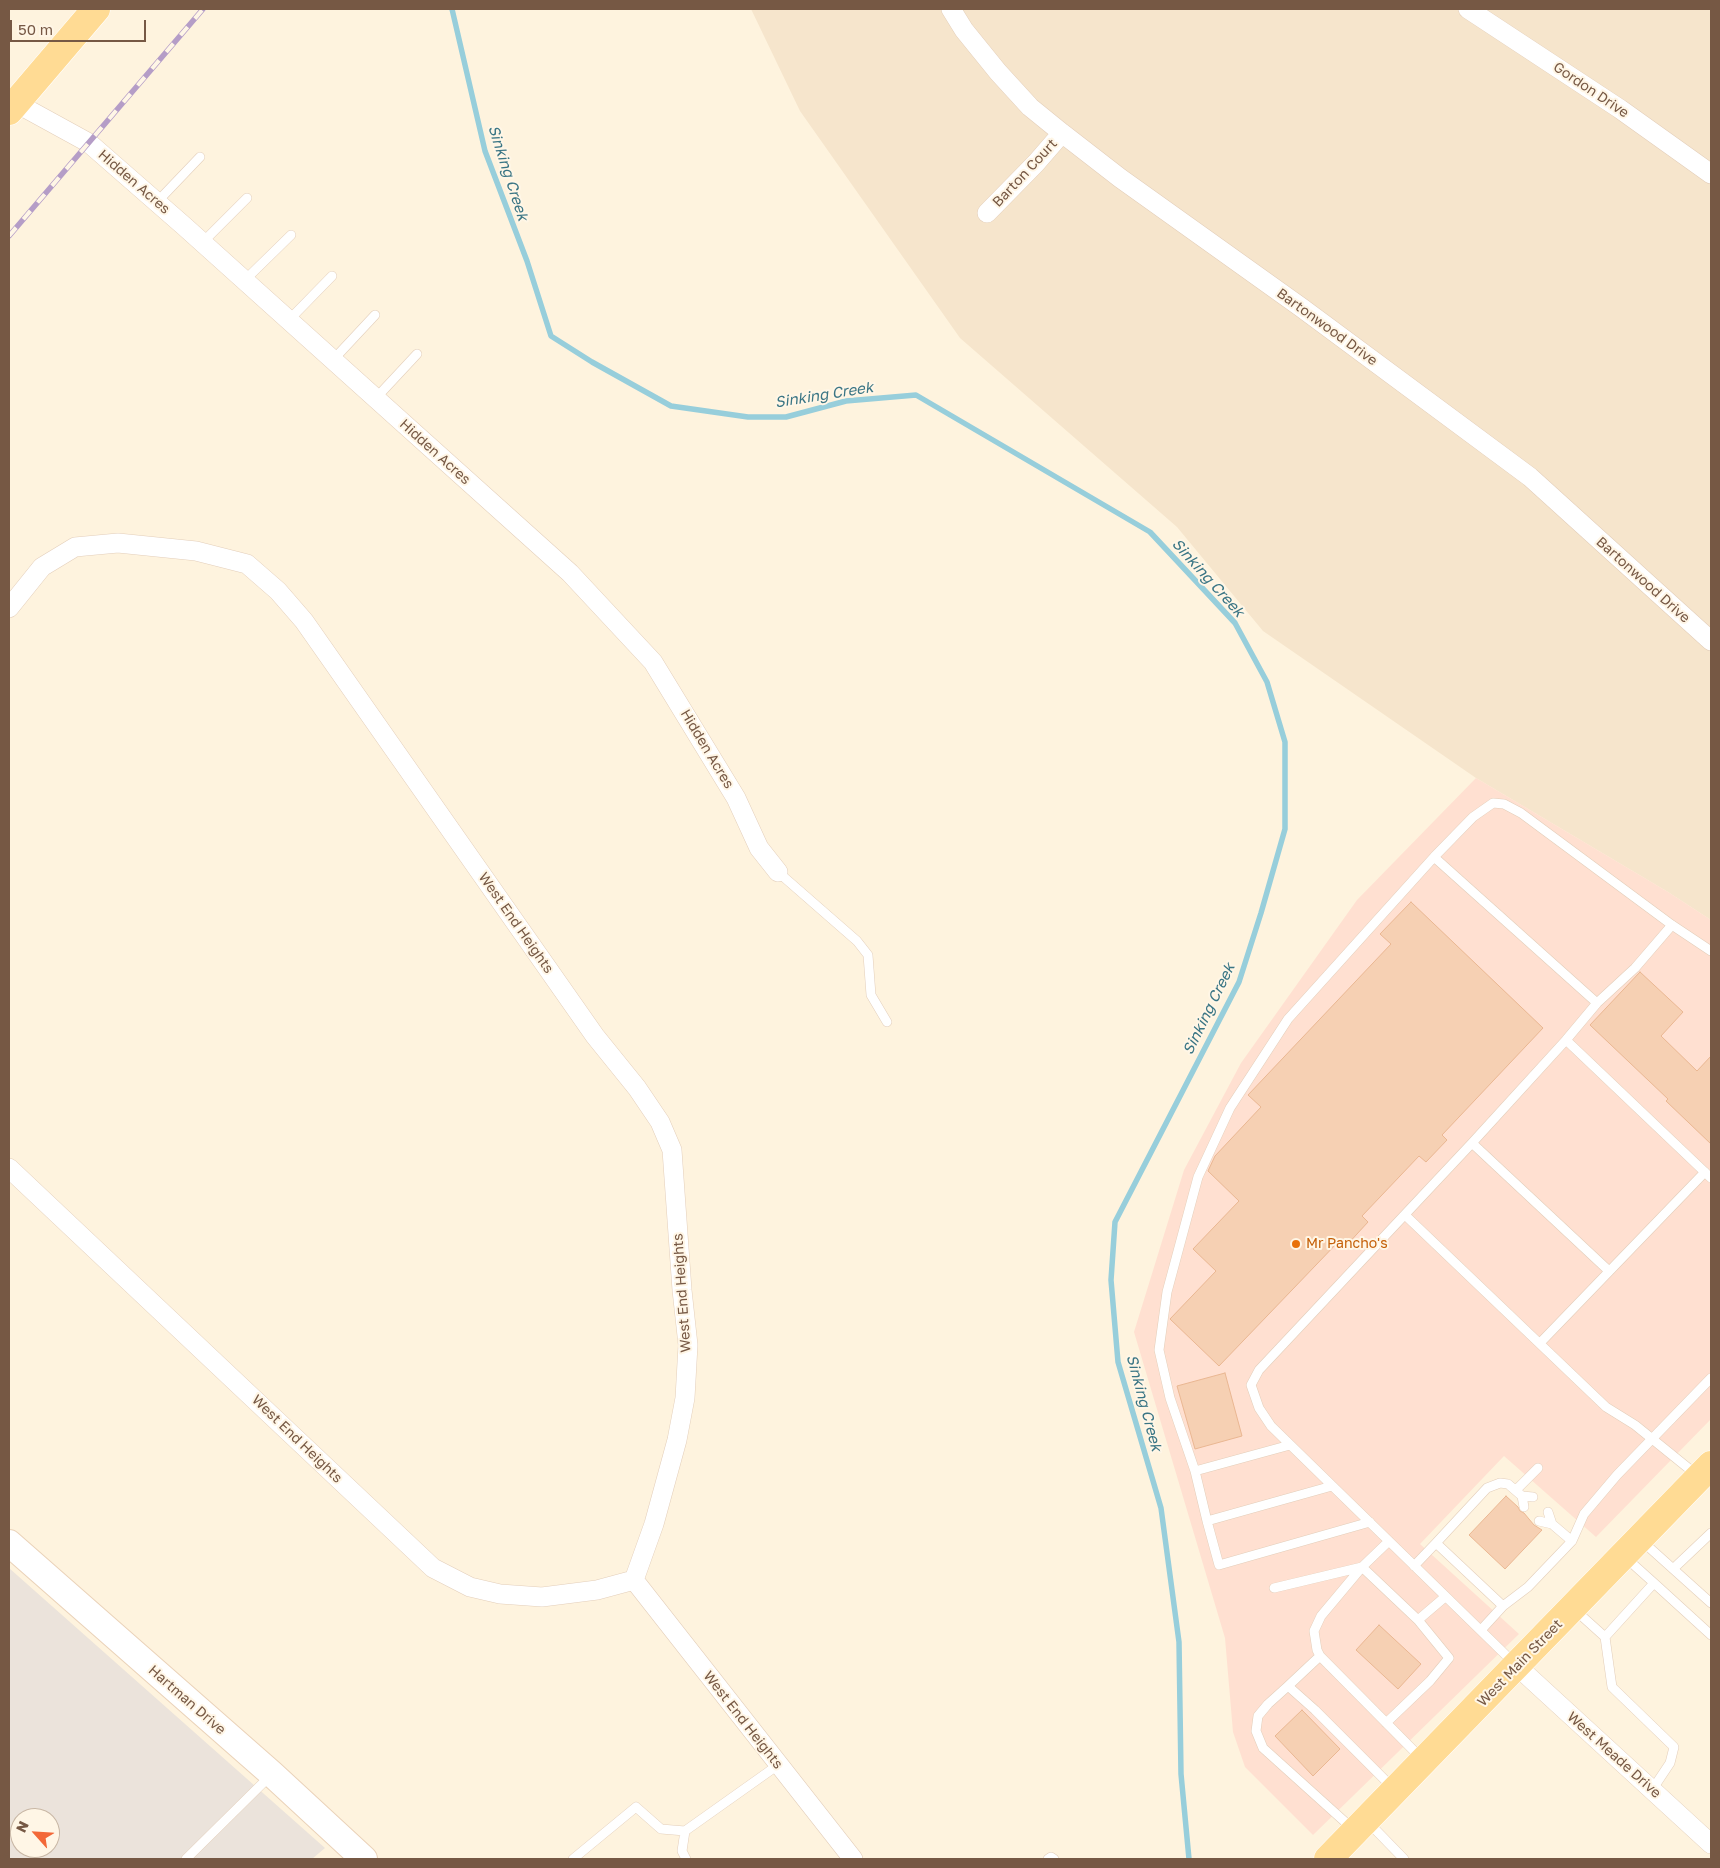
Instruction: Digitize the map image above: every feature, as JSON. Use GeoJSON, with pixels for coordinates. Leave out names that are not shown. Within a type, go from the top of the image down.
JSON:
{"type":"FeatureCollection","features":[{"type":"Feature","properties":{"kind":"main road"},"geometry":{"type":"LineString","coordinates":[[11,105],[96,9]]}},
{"type":"Feature","properties":{"kind":"main road","name":"West Main Street"},"geometry":{"type":"LineString","coordinates":[[1328,1859],[1632,1548],[1707,1477]]}},
{"type":"Feature","properties":{"kind":"main road","name":"Hartman Drive"},"geometry":{"type":"LineString","coordinates":[[9,1543],[272,1774],[364,1859]]}},
{"type":"Feature","properties":{"kind":"street","name":"Bartonwood Drive"},"geometry":{"type":"LineString","coordinates":[[950,9],[964,30],[998,72],[1030,107],[1120,178],[1302,308],[1530,477],[1711,641]]}},
{"type":"Feature","properties":{"kind":"street","name":"Gordon Drive"},"geometry":{"type":"LineString","coordinates":[[1468,9],[1620,108],[1711,174]]}},
{"type":"Feature","properties":{"kind":"street","name":"Hidden Acres"},"geometry":{"type":"LineString","coordinates":[[11,105],[89,143],[245,280],[570,573],[653,662],[736,798],[758,848],[778,872]]}},
{"type":"Feature","properties":{"kind":"street","name":"Barton Court"},"geometry":{"type":"LineString","coordinates":[[987,213],[1036,163],[1062,133]]}},
{"type":"Feature","properties":{"kind":"street","name":"West End Heights"},"geometry":{"type":"LineString","coordinates":[[9,608],[42,567],[76,547],[118,543],[196,551],[246,564],[278,591],[304,621],[595,1036],[637,1088],[660,1122],[672,1150],[688,1345],[685,1398],[677,1440],[654,1524],[634,1580]]}},
{"type":"Feature","properties":{"kind":"street","name":"West End Heights"},"geometry":{"type":"LineString","coordinates":[[9,1168],[433,1568],[470,1587],[500,1594],[542,1597],[597,1590],[634,1580]]}},
{"type":"Feature","properties":{"kind":"street","name":"West End Heights"},"geometry":{"type":"LineString","coordinates":[[634,1580],[853,1859]]}},
{"type":"Feature","properties":{"kind":"street","name":"West Meade Drive"},"geometry":{"type":"LineString","coordinates":[[1517,1666],[1652,1790],[1710,1839]]}},
{"type":"Feature","properties":{"kind":"lane"},"geometry":{"type":"LineString","coordinates":[[157,202],[200,157]]}},
{"type":"Feature","properties":{"kind":"lane"},"geometry":{"type":"LineString","coordinates":[[202,242],[247,198]]}},
{"type":"Feature","properties":{"kind":"lane"},"geometry":{"type":"LineString","coordinates":[[245,280],[291,236]]}},
{"type":"Feature","properties":{"kind":"lane"},"geometry":{"type":"LineString","coordinates":[[289,320],[332,276]]}},
{"type":"Feature","properties":{"kind":"lane"},"geometry":{"type":"LineString","coordinates":[[333,360],[375,315]]}},
{"type":"Feature","properties":{"kind":"lane"},"geometry":{"type":"LineString","coordinates":[[376,398],[417,354]]}},
{"type":"Feature","properties":{"kind":"lane"},"geometry":{"type":"LineString","coordinates":[[1370,1522],[1219,1565],[1195,1471],[1170,1398],[1159,1350],[1167,1292],[1198,1177],[1230,1108],[1288,1019],[1434,857],[1473,818],[1494,803],[1504,804],[1521,813],[1672,926],[1711,951]]}},
{"type":"Feature","properties":{"kind":"lane"},"geometry":{"type":"LineString","coordinates":[[1434,857],[1597,1003]]}},
{"type":"Feature","properties":{"kind":"lane"},"geometry":{"type":"LineString","coordinates":[[778,872],[857,941],[868,955],[871,995],[887,1022]]}},
{"type":"Feature","properties":{"kind":"lane"},"geometry":{"type":"LineString","coordinates":[[1517,1666],[1445,1598],[1271,1426],[1258,1408],[1251,1385],[1259,1370],[1472,1143],[1566,1040],[1597,1003],[1635,968],[1672,926]]}},
{"type":"Feature","properties":{"kind":"lane"},"geometry":{"type":"LineString","coordinates":[[1540,1343],[1609,1271],[1708,1175],[1566,1040]]}},
{"type":"Feature","properties":{"kind":"lane"},"geometry":{"type":"LineString","coordinates":[[1472,1143],[1609,1271]]}},
{"type":"Feature","properties":{"kind":"lane"},"geometry":{"type":"LineString","coordinates":[[1405,1214],[1606,1407],[1635,1425],[1707,1477]]}},
{"type":"Feature","properties":{"kind":"lane"},"geometry":{"type":"LineString","coordinates":[[1481,1630],[1503,1606],[1528,1587],[1572,1541],[1584,1514],[1652,1438],[1711,1378]]}},
{"type":"Feature","properties":{"kind":"lane"},"geometry":{"type":"LineString","coordinates":[[1195,1471],[1290,1445]]}},
{"type":"Feature","properties":{"kind":"lane"},"geometry":{"type":"LineString","coordinates":[[1519,1493],[1538,1468]]}},
{"type":"Feature","properties":{"kind":"lane"},"geometry":{"type":"LineString","coordinates":[[1414,1566],[1487,1488],[1500,1483],[1508,1484],[1519,1493],[1533,1498]]}},
{"type":"Feature","properties":{"kind":"lane"},"geometry":{"type":"LineString","coordinates":[[1207,1522],[1332,1486]]}},
{"type":"Feature","properties":{"kind":"lane"},"geometry":{"type":"LineString","coordinates":[[1519,1493],[1524,1508]]}},
{"type":"Feature","properties":{"kind":"lane"},"geometry":{"type":"LineString","coordinates":[[1548,1512],[1552,1524]]}},
{"type":"Feature","properties":{"kind":"lane"},"geometry":{"type":"LineString","coordinates":[[1539,1520],[1552,1524],[1572,1541]]}},
{"type":"Feature","properties":{"kind":"lane"},"geometry":{"type":"LineString","coordinates":[[1673,1569],[1711,1533]]}},
{"type":"Feature","properties":{"kind":"lane"},"geometry":{"type":"LineString","coordinates":[[1389,1541],[1362,1567],[1321,1616],[1314,1631],[1317,1650],[1320,1656],[1424,1761]]}},
{"type":"Feature","properties":{"kind":"lane"},"geometry":{"type":"LineString","coordinates":[[1436,1543],[1503,1606]]}},
{"type":"Feature","properties":{"kind":"lane"},"geometry":{"type":"LineString","coordinates":[[1632,1548],[1673,1569],[1711,1603]]}},
{"type":"Feature","properties":{"kind":"lane"},"geometry":{"type":"LineString","coordinates":[[1632,1548],[1654,1583],[1711,1635]]}},
{"type":"Feature","properties":{"kind":"lane"},"geometry":{"type":"LineString","coordinates":[[1274,1588],[1362,1567]]}},
{"type":"Feature","properties":{"kind":"lane"},"geometry":{"type":"LineString","coordinates":[[1362,1567],[1418,1620],[1450,1658],[1430,1681],[1386,1723]]}},
{"type":"Feature","properties":{"kind":"lane"},"geometry":{"type":"LineString","coordinates":[[1605,1637],[1654,1583]]}},
{"type":"Feature","properties":{"kind":"lane"},"geometry":{"type":"LineString","coordinates":[[1418,1620],[1445,1598]]}},
{"type":"Feature","properties":{"kind":"lane"},"geometry":{"type":"LineString","coordinates":[[1573,1608],[1605,1637],[1612,1687],[1674,1747],[1670,1763],[1652,1790]]}},
{"type":"Feature","properties":{"kind":"lane"},"geometry":{"type":"LineString","coordinates":[[1320,1656],[1258,1716],[1256,1731],[1263,1748],[1400,1858]]}},
{"type":"Feature","properties":{"kind":"lane"},"geometry":{"type":"LineString","coordinates":[[1288,1686],[1315,1710],[1395,1790]]}},
{"type":"Feature","properties":{"kind":"lane"},"geometry":{"type":"LineString","coordinates":[[573,1859],[636,1807],[662,1829],[685,1831],[778,1765]]}},
{"type":"Feature","properties":{"kind":"lane"},"geometry":{"type":"LineString","coordinates":[[186,1859],[272,1774]]}},
{"type":"Feature","properties":{"kind":"lane"},"geometry":{"type":"LineString","coordinates":[[685,1831],[682,1851],[686,1859]]}},
{"type":"Feature","properties":{"kind":"shaded area"},"geometry":{"type":"Polygon","coordinates":[[[751,9],[1711,9],[1711,920],[1668,892],[1476,778],[1263,631],[1177,527],[960,338],[800,111],[751,9]]]}},
{"type":"Feature","properties":{"kind":"shaded area"},"geometry":{"type":"Polygon","coordinates":[[[1476,778],[1668,892],[1711,920],[1711,1419],[1596,1537],[1504,1456],[1420,1544],[1519,1634],[1313,1835],[1245,1767],[1233,1732],[1225,1638],[1134,1332],[1184,1170],[1241,1063],[1357,900],[1476,778]]]}},
{"type":"Feature","properties":{"kind":"shaded area"},"geometry":{"type":"Polygon","coordinates":[[[9,1568],[325,1848],[312,1859],[9,1859],[9,1568]]]}},
{"type":"Feature","properties":{"kind":"building"},"geometry":{"type":"Polygon","coordinates":[[[1411,902],[1543,1028],[1442,1135],[1447,1140],[1426,1162],[1419,1156],[1362,1216],[1368,1222],[1346,1246],[1340,1240],[1219,1366],[1170,1319],[1216,1271],[1193,1249],[1239,1201],[1208,1171],[1215,1156],[1261,1107],[1248,1095],[1391,944],[1380,934],[1411,902]]]}},
{"type":"Feature","properties":{"kind":"building"},"geometry":{"type":"Polygon","coordinates":[[[1640,972],[1683,1012],[1661,1036],[1697,1071],[1711,1056],[1711,1144],[1666,1101],[1668,1099],[1590,1025],[1640,972]]]}},
{"type":"Feature","properties":{"kind":"building"},"geometry":{"type":"Polygon","coordinates":[[[1225,1373],[1242,1436],[1195,1449],[1177,1386],[1225,1373]]]}},
{"type":"Feature","properties":{"kind":"building"},"geometry":{"type":"Polygon","coordinates":[[[1506,1496],[1534,1525],[1542,1530],[1505,1569],[1469,1535],[1506,1496]]]}},
{"type":"Feature","properties":{"kind":"building"},"geometry":{"type":"Polygon","coordinates":[[[1379,1625],[1421,1664],[1398,1689],[1356,1650],[1379,1625]]]}},
{"type":"Feature","properties":{"kind":"building"},"geometry":{"type":"Polygon","coordinates":[[[1302,1710],[1340,1749],[1313,1776],[1275,1736],[1302,1710]]]}},
{"type":"Feature","properties":{"kind":"waterway","name":"Sinking Creek"},"geometry":{"type":"LineString","coordinates":[[452,9],[485,151],[527,261],[551,336],[592,362],[671,406],[748,417],[786,417],[846,401],[916,395],[1150,532],[1235,623],[1267,682],[1285,742],[1285,829],[1239,982],[1115,1222],[1111,1280],[1118,1362],[1161,1508],[1179,1642],[1181,1774],[1189,1859]]}},
{"type":"Feature","properties":{"kind":"railway"},"geometry":{"type":"LineString","coordinates":[[9,236],[203,9]]}},
{"type":"Feature","properties":{"kind":"place","name":"Mr Pancho's"},"geometry":{"type":"Point","coordinates":[1296,1244]}}]}
